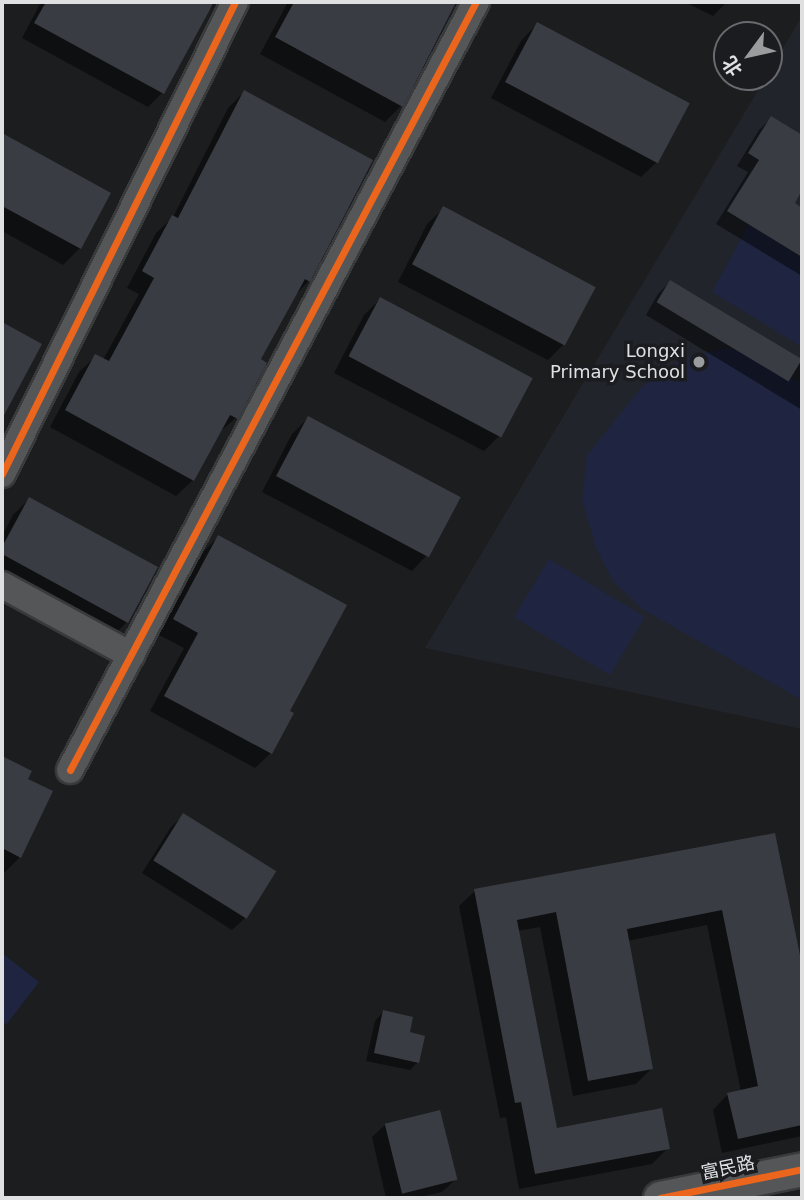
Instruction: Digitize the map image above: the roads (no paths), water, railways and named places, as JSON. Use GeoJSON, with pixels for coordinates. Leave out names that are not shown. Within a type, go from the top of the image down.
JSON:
{"type":"FeatureCollection","features":[{"type":"Feature","properties":{"kind":"street"},"geometry":{"type":"LineString","coordinates":[[2,474],[235,2]]}},
{"type":"Feature","properties":{"kind":"street"},"geometry":{"type":"LineString","coordinates":[[70,770],[476,2]]}},
{"type":"Feature","properties":{"kind":"street"},"geometry":{"type":"LineString","coordinates":[[2,585],[131,655]]}},
{"type":"Feature","properties":{"kind":"street","name":"富民路"},"geometry":{"type":"LineString","coordinates":[[660,1198],[802,1169]]}},
{"type":"Feature","properties":{"kind":"place","name":"Longxi Primary School"},"geometry":{"type":"Point","coordinates":[699,362]}}]}
